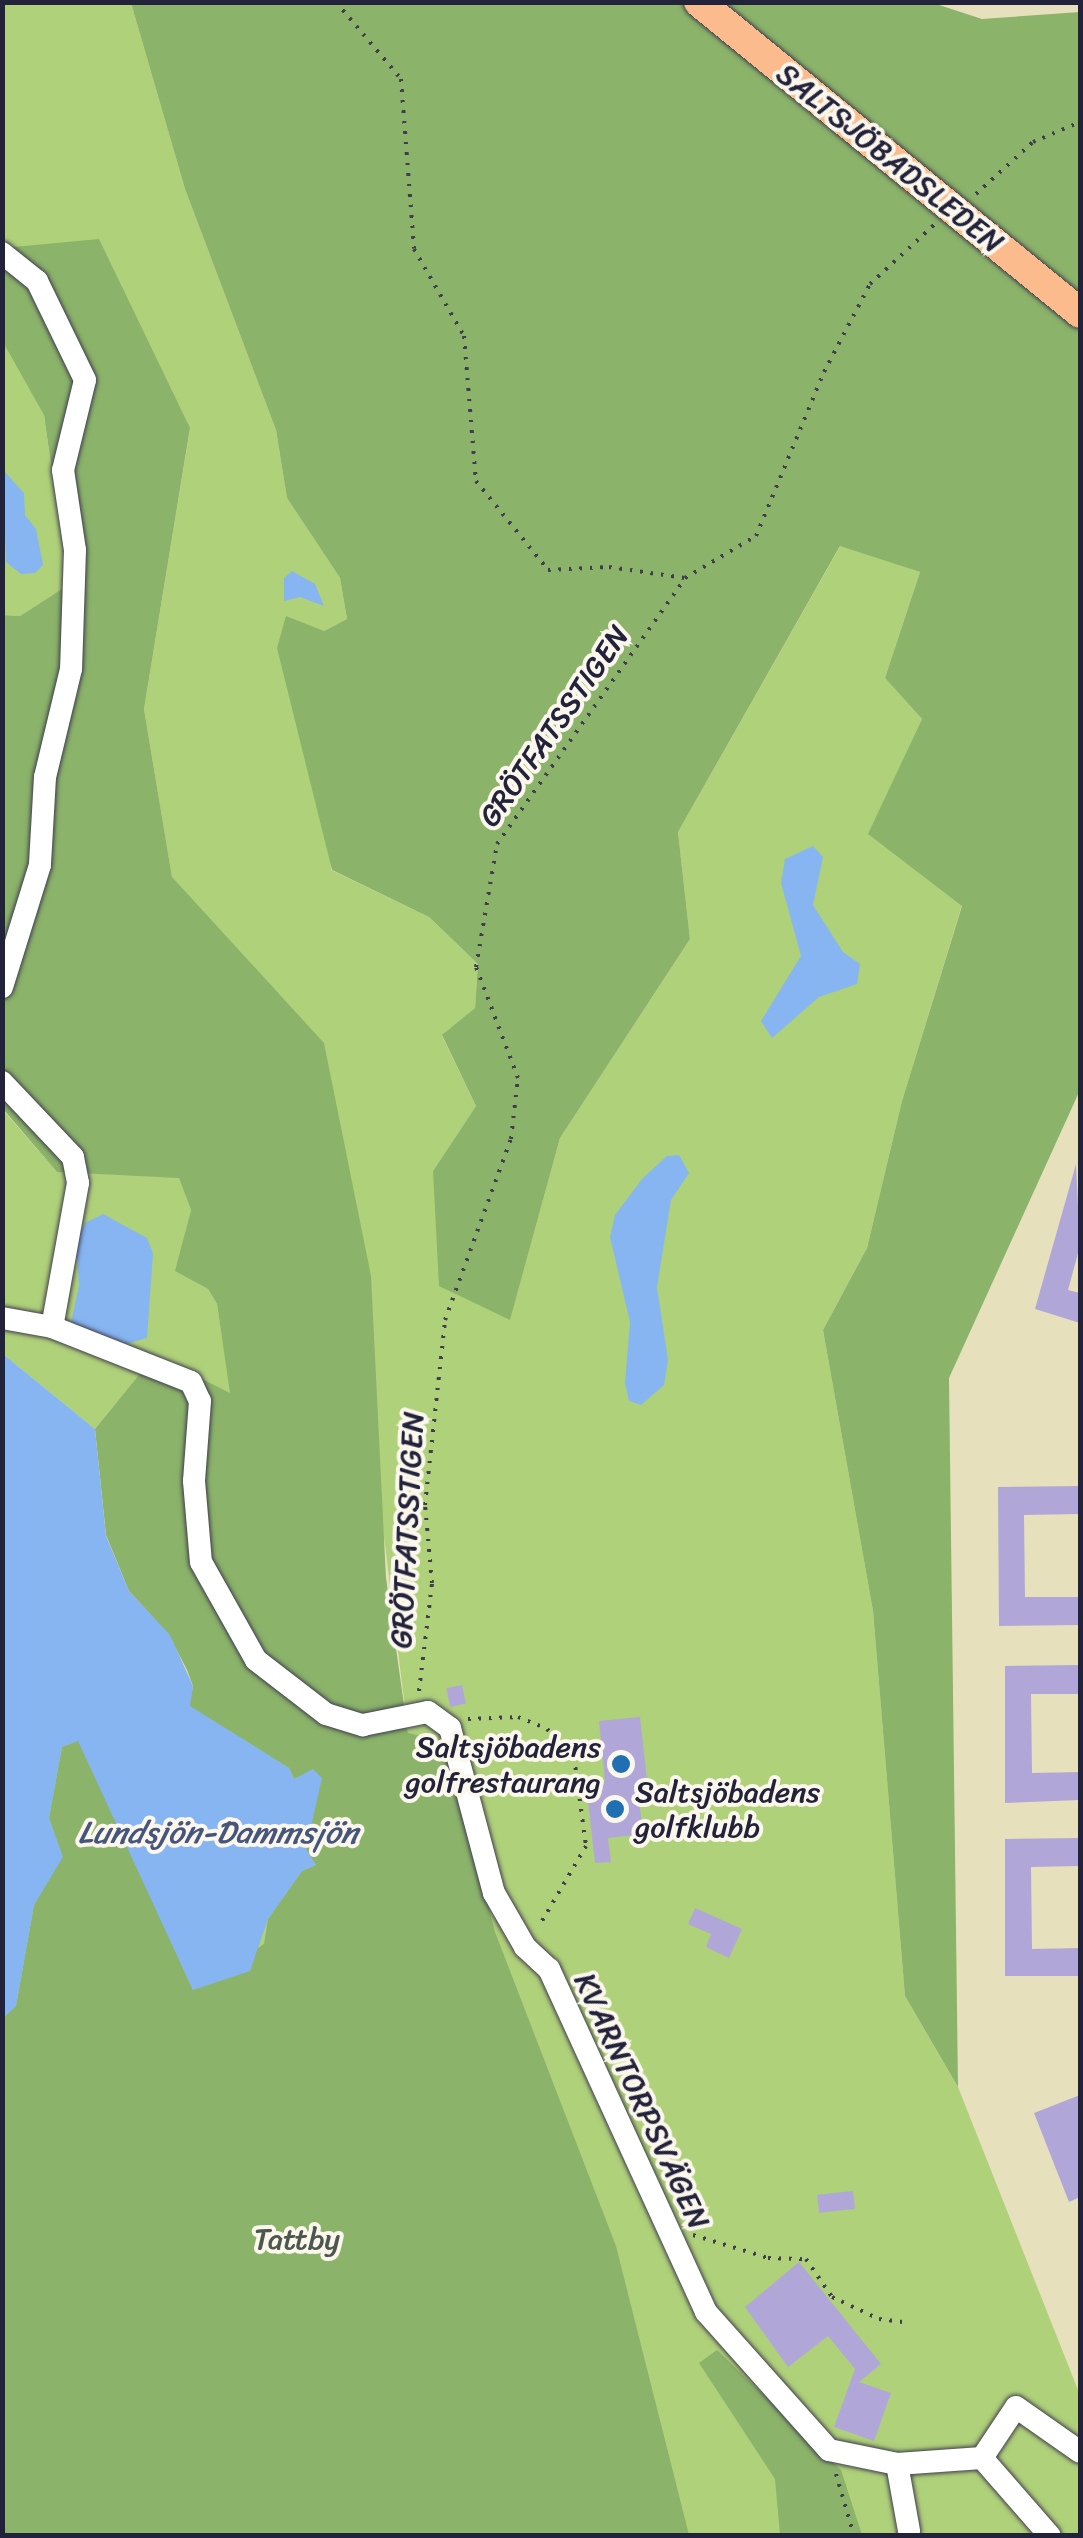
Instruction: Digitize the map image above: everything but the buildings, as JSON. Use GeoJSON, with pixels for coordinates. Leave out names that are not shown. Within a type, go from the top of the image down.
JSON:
{"type":"FeatureCollection","features":[{"type":"Feature","properties":{"kind":"main road","name":"SALTSJÖBADSLEDEN"},"geometry":{"type":"LineString","coordinates":[[699,2],[1080,313]]}},
{"type":"Feature","properties":{"kind":"lane"},"geometry":{"type":"LineString","coordinates":[[2,253],[37,281],[85,380],[63,470],[75,550],[71,669],[45,777],[40,864],[2,987]]}},
{"type":"Feature","properties":{"kind":"lane"},"geometry":{"type":"LineString","coordinates":[[2,1082],[73,1157],[76,1170],[64,1286],[52,1328]]}},
{"type":"Feature","properties":{"kind":"lane"},"geometry":{"type":"LineString","coordinates":[[2,1318],[52,1328],[190,1382],[200,1401],[194,1481],[200,1562],[256,1660],[326,1714],[363,1726],[428,1712],[450,1728]]}},
{"type":"Feature","properties":{"kind":"lane","name":"KVARNTORPSVÄGEN"},"geometry":{"type":"LineString","coordinates":[[450,1728],[494,1892],[525,1948],[549,1969],[706,2312],[829,2450]]}},
{"type":"Feature","properties":{"kind":"lane"},"geometry":{"type":"LineString","coordinates":[[982,2458],[1016,2407],[1080,2452]]}},
{"type":"Feature","properties":{"kind":"lane"},"geometry":{"type":"LineString","coordinates":[[829,2450],[897,2464],[982,2458]]}},
{"type":"Feature","properties":{"kind":"lane"},"geometry":{"type":"LineString","coordinates":[[982,2458],[1050,2536]]}},
{"type":"Feature","properties":{"kind":"lane"},"geometry":{"type":"LineString","coordinates":[[897,2464],[909,2530]]}},
{"type":"Feature","properties":{"kind":"path"},"geometry":{"type":"LineString","coordinates":[[336,2],[401,79],[414,249],[464,336],[476,481],[548,570],[609,567],[685,578],[756,536],[824,372],[870,284],[939,221]]}},
{"type":"Feature","properties":{"kind":"path"},"geometry":{"type":"LineString","coordinates":[[976,194],[1034,142],[1080,122]]}},
{"type":"Feature","properties":{"kind":"path","name":"GRÖTFATSSTIGEN"},"geometry":{"type":"LineString","coordinates":[[428,1712],[418,1698],[432,1583],[425,1504],[445,1320],[510,1139],[518,1078],[476,967],[497,844],[685,578]]}},
{"type":"Feature","properties":{"kind":"path"},"geometry":{"type":"LineString","coordinates":[[450,1728],[488,1713],[518,1717],[547,1728],[574,1756],[586,1846],[525,1948]]}},
{"type":"Feature","properties":{"kind":"path"},"geometry":{"type":"LineString","coordinates":[[666,2226],[768,2258],[806,2259],[832,2297],[905,2322]]}},
{"type":"Feature","properties":{"kind":"path"},"geometry":{"type":"LineString","coordinates":[[829,2450],[854,2536]]}},
{"type":"Feature","properties":{"kind":"green space"},"geometry":{"type":"Polygon","coordinates":[[[930,2],[982,19],[1080,12],[1080,1090],[949,1378],[958,2087],[905,1996],[873,1611],[823,1330],[867,1248],[902,1101],[962,906],[868,834],[922,719],[885,678],[920,572],[840,546],[678,832],[690,939],[560,1138],[510,1320],[439,1286],[433,1171],[476,1106],[442,1035],[475,1008],[478,964],[429,917],[332,870],[277,648],[286,616],[324,631],[347,619],[340,578],[287,498],[276,430],[185,189],[131,3],[930,2]]]}},
{"type":"Feature","properties":{"kind":"green space","name":"Saltsjöbadens golfklubb"},"geometry":{"type":"Polygon","coordinates":[[[3,3],[131,3],[185,189],[276,430],[287,498],[340,578],[347,619],[324,631],[331,870],[429,917],[478,964],[475,1008],[442,1036],[476,1106],[433,1171],[510,1319],[560,1138],[690,939],[678,832],[841,545],[920,572],[885,678],[922,719],[869,834],[962,905],[902,1101],[867,1248],[823,1330],[873,1611],[905,1996],[958,2087],[1080,2395],[1080,2535],[3,2535],[2,1654],[408,1733],[324,1044],[172,878],[144,709],[190,429],[44,416],[68,585],[20,616],[3,615],[3,3]]]}},
{"type":"Feature","properties":{"kind":"green space","name":"Tattby"},"geometry":{"type":"Polygon","coordinates":[[[99,239],[190,428],[144,709],[172,877],[324,1043],[371,1276],[386,1578],[408,1733],[447,1741],[495,1932],[616,2246],[689,2535],[3,2535],[3,2018],[16,2006],[34,1905],[62,1857],[49,1818],[62,1747],[79,1740],[193,1990],[264,1944],[268,1919],[302,1871],[316,1865],[306,1850],[313,1770],[294,1779],[289,1768],[189,1706],[193,1686],[187,1670],[169,1635],[129,1591],[106,1535],[95,1429],[155,1355],[230,1393],[217,1304],[208,1289],[175,1271],[191,1210],[179,1178],[57,1172],[3,1109],[2,615],[20,616],[68,585],[44,415],[3,342],[3,248],[99,239]]]}},
{"type":"Feature","properties":{"kind":"green space"},"geometry":{"type":"Polygon","coordinates":[[[2,1109],[57,1172],[179,1177],[191,1210],[176,1271],[208,1289],[217,1304],[231,1394],[155,1355],[95,1429],[3,1354],[2,1109]]]}},
{"type":"Feature","properties":{"kind":"green space"},"geometry":{"type":"Polygon","coordinates":[[[717,2350],[841,2470],[862,2535],[780,2535],[775,2479],[699,2363],[717,2350]]]}},
{"type":"Feature","properties":{"kind":"water"},"geometry":{"type":"Polygon","coordinates":[[[3,470],[24,493],[25,515],[36,529],[43,565],[35,573],[21,574],[6,562],[3,470]]]}},
{"type":"Feature","properties":{"kind":"water"},"geometry":{"type":"Polygon","coordinates":[[[292,571],[315,584],[324,606],[300,597],[284,601],[284,578],[292,571]]]}},
{"type":"Feature","properties":{"kind":"water"},"geometry":{"type":"Polygon","coordinates":[[[813,846],[823,857],[813,905],[843,952],[860,964],[857,984],[819,997],[772,1038],[761,1021],[801,956],[781,883],[785,859],[813,846]]]}},
{"type":"Feature","properties":{"kind":"water"},"geometry":{"type":"Polygon","coordinates":[[[679,1155],[689,1173],[671,1200],[657,1287],[668,1360],[664,1385],[641,1405],[629,1401],[625,1383],[630,1322],[610,1237],[615,1215],[643,1178],[667,1156],[679,1155]]]}},
{"type":"Feature","properties":{"kind":"water"},"geometry":{"type":"Polygon","coordinates":[[[103,1214],[147,1238],[153,1253],[147,1338],[126,1344],[71,1323],[79,1285],[76,1242],[85,1223],[103,1214]]]}},
{"type":"Feature","properties":{"kind":"water","name":"Lundsjön-Dammsjön"},"geometry":{"type":"Polygon","coordinates":[[[3,1354],[95,1429],[106,1536],[129,1591],[170,1635],[193,1686],[190,1706],[289,1768],[294,1779],[313,1769],[322,1778],[306,1849],[316,1865],[302,1871],[268,1919],[250,1971],[193,1990],[78,1741],[62,1747],[49,1818],[63,1857],[34,1905],[16,2006],[3,2018],[3,1354]]]}},
{"type":"Feature","properties":{"kind":"place","name":"Saltsjöbadens golfrestaurang"},"geometry":{"type":"Point","coordinates":[621,1764]}},
{"type":"Feature","properties":{"kind":"place","name":"Saltsjöbadens golfklubb"},"geometry":{"type":"Point","coordinates":[615,1809]}}]}
